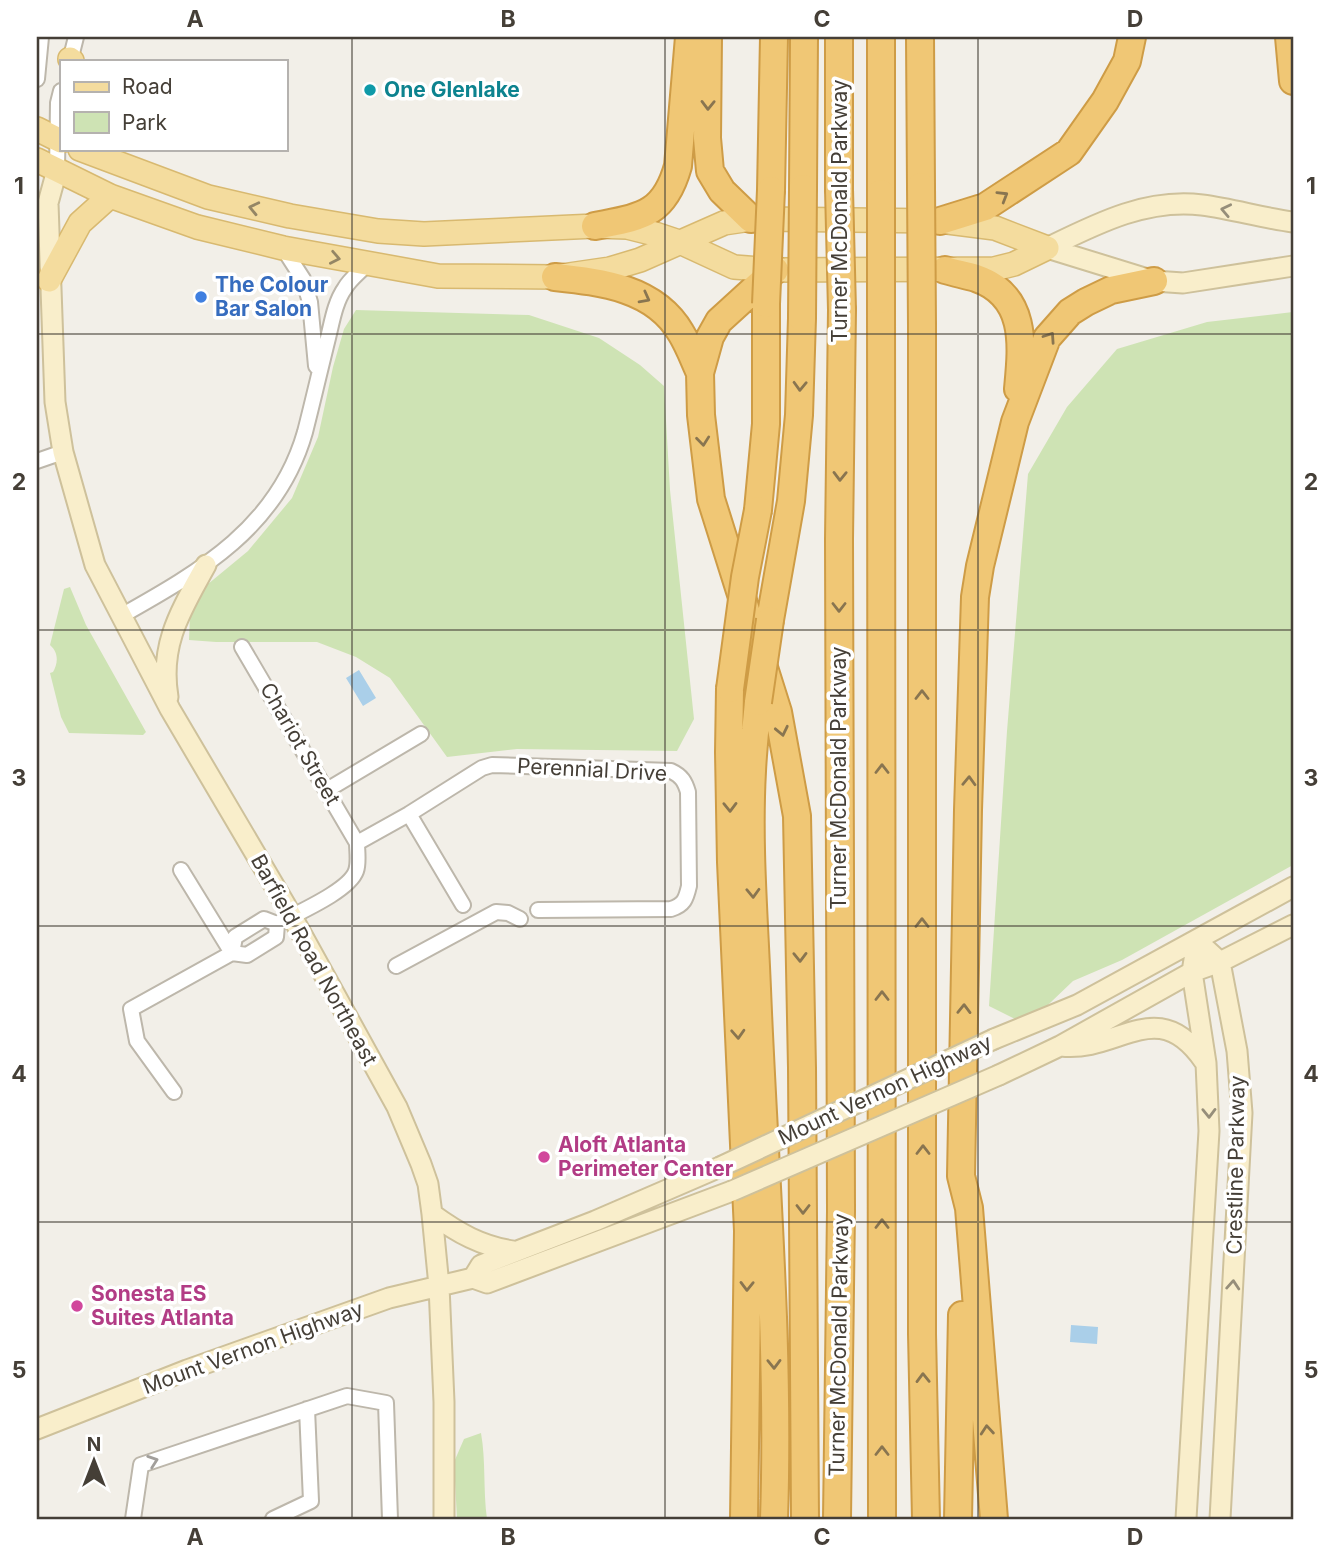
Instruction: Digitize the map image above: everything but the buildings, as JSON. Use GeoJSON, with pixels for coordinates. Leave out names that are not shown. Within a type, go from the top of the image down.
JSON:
{"type":"FeatureCollection","features":[{"type":"Feature","properties":{"kind":"highway"},"geometry":{"type":"LineString","coordinates":[[596,226],[647,214],[667,193],[674,180],[678,166],[689,37]]}},
{"type":"Feature","properties":{"kind":"highway"},"geometry":{"type":"LineString","coordinates":[[708,37],[707,138],[710,170],[722,191],[751,219]]}},
{"type":"Feature","properties":{"kind":"highway"},"geometry":{"type":"LineString","coordinates":[[744,1519],[748,1231],[732,889],[730,689],[758,510],[766,425],[766,304],[774,37]]}},
{"type":"Feature","properties":{"kind":"highway"},"geometry":{"type":"LineString","coordinates":[[774,1519],[776,1465],[773,1282],[763,1127],[751,849],[752,771],[758,702],[770,620],[792,501],[799,415],[804,37]]}},
{"type":"Feature","properties":{"kind":"highway","name":"Turner McDonald Parkway"},"geometry":{"type":"LineString","coordinates":[[837,1519],[841,1212],[839,539],[842,310],[839,37]]}},
{"type":"Feature","properties":{"kind":"highway","name":"Turner McDonald Parkway"},"geometry":{"type":"LineString","coordinates":[[881,37],[883,1519]]}},
{"type":"Feature","properties":{"kind":"highway"},"geometry":{"type":"LineString","coordinates":[[920,37],[922,1334],[926,1519]]}},
{"type":"Feature","properties":{"kind":"highway"},"geometry":{"type":"LineString","coordinates":[[940,221],[985,207],[1069,152],[1105,102],[1127,61],[1132,37]]}},
{"type":"Feature","properties":{"kind":"highway"},"geometry":{"type":"LineString","coordinates":[[1289,37],[1293,81]]}},
{"type":"Feature","properties":{"kind":"highway"},"geometry":{"type":"LineString","coordinates":[[775,270],[719,321],[710,337],[700,373],[702,429],[711,499],[778,712],[797,816],[802,1069],[805,1519]]}},
{"type":"Feature","properties":{"kind":"highway"},"geometry":{"type":"LineString","coordinates":[[945,270],[979,279],[996,289],[1011,305],[1017,318],[1022,348],[1015,422]]}},
{"type":"Feature","properties":{"kind":"highway"},"geometry":{"type":"LineString","coordinates":[[555,277],[601,282],[653,302],[681,332],[700,373]]}},
{"type":"Feature","properties":{"kind":"highway"},"geometry":{"type":"LineString","coordinates":[[958,1519],[963,1333],[961,1175],[975,597],[1015,422],[1047,338],[1070,312],[1111,290],[1154,282]]}},
{"type":"Feature","properties":{"kind":"highway"},"geometry":{"type":"LineString","coordinates":[[961,1175],[969,1208],[994,1519]]}},
{"type":"Feature","properties":{"kind":"highway"},"geometry":{"type":"LineString","coordinates":[[796,1519],[804,1461]]}},
{"type":"Feature","properties":{"kind":"main road"},"geometry":{"type":"LineString","coordinates":[[84,150],[111,156],[222,200],[290,216],[378,231],[424,234],[626,227],[682,243],[734,267],[775,270],[994,269],[1014,264],[1110,219],[1157,205],[1204,205],[1293,222]]}},
{"type":"Feature","properties":{"kind":"main road"},"geometry":{"type":"LineString","coordinates":[[43,165],[110,196],[197,227],[284,248],[438,275],[555,277],[610,269],[682,243],[724,223],[751,219],[940,221],[995,228],[1154,282],[1183,283],[1293,266]]}},
{"type":"Feature","properties":{"kind":"main road","name":"Barfield Road Northeast"},"geometry":{"type":"LineString","coordinates":[[43,165],[48,198],[55,402],[61,443],[95,565],[284,920],[402,1118],[428,1184],[439,1286],[444,1402],[444,1519]]}},
{"type":"Feature","properties":{"kind":"main road"},"geometry":{"type":"LineString","coordinates":[[49,280],[80,223],[110,196]]}},
{"type":"Feature","properties":{"kind":"main road"},"geometry":{"type":"LineString","coordinates":[[170,709],[166,672],[170,637],[184,604],[206,565]]}},
{"type":"Feature","properties":{"kind":"main road","name":"Mount Vernon Highway"},"geometry":{"type":"LineString","coordinates":[[473,1278],[481,1265],[595,1221],[720,1167],[994,1039],[1077,1005],[1293,887]]}},
{"type":"Feature","properties":{"kind":"main road","name":"Mount Vernon Highway"},"geometry":{"type":"LineString","coordinates":[[37,1429],[187,1370],[389,1298],[473,1278],[487,1283],[732,1191],[999,1075],[1060,1046],[1192,972],[1220,962],[1293,925]]}},
{"type":"Feature","properties":{"kind":"main road"},"geometry":{"type":"LineString","coordinates":[[1197,941],[1220,962]]}},
{"type":"Feature","properties":{"kind":"main road","name":"Crestline Parkway"},"geometry":{"type":"LineString","coordinates":[[1186,1519],[1209,1131],[1206,1063],[1192,972],[1197,941]]}},
{"type":"Feature","properties":{"kind":"main road","name":"Crestline Parkway"},"geometry":{"type":"LineString","coordinates":[[1220,962],[1237,1051],[1242,1113],[1220,1519]]}},
{"type":"Feature","properties":{"kind":"main road"},"geometry":{"type":"LineString","coordinates":[[1060,1046],[1077,1048],[1094,1045],[1132,1030],[1158,1028],[1186,1040],[1206,1063]]}},
{"type":"Feature","properties":{"kind":"main road"},"geometry":{"type":"LineString","coordinates":[[432,1214],[456,1231],[491,1248],[514,1251]]}},
{"type":"Feature","properties":{"kind":"main road"},"geometry":{"type":"LineString","coordinates":[[1194,1358],[1228,1353]]}},
{"type":"Feature","properties":{"kind":"street"},"geometry":{"type":"LineString","coordinates":[[37,79],[41,37]]}},
{"type":"Feature","properties":{"kind":"street"},"geometry":{"type":"LineString","coordinates":[[43,165],[60,96]]}},
{"type":"Feature","properties":{"kind":"street"},"geometry":{"type":"LineString","coordinates":[[284,248],[303,279],[310,302],[318,378]]}},
{"type":"Feature","properties":{"kind":"street"},"geometry":{"type":"LineString","coordinates":[[121,616],[206,565],[267,509],[295,460],[334,314],[344,288],[367,264]]}},
{"type":"Feature","properties":{"kind":"street"},"geometry":{"type":"LineString","coordinates":[[37,460],[61,443]]}},
{"type":"Feature","properties":{"kind":"street","name":"Chariot Street"},"geometry":{"type":"LineString","coordinates":[[242,647],[357,843]]}},
{"type":"Feature","properties":{"kind":"street"},"geometry":{"type":"LineString","coordinates":[[327,790],[421,734]]}},
{"type":"Feature","properties":{"kind":"street","name":"Perennial Drive"},"geometry":{"type":"LineString","coordinates":[[357,843],[482,768],[492,765],[671,771],[679,775],[688,792],[689,886],[686,899],[680,906],[671,909],[538,910]]}},
{"type":"Feature","properties":{"kind":"street"},"geometry":{"type":"LineString","coordinates":[[409,814],[463,905]]}},
{"type":"Feature","properties":{"kind":"street"},"geometry":{"type":"LineString","coordinates":[[232,953],[235,937],[264,919],[284,920],[346,885],[357,870],[357,843]]}},
{"type":"Feature","properties":{"kind":"street"},"geometry":{"type":"LineString","coordinates":[[181,870],[232,953]]}},
{"type":"Feature","properties":{"kind":"street"},"geometry":{"type":"LineString","coordinates":[[396,966],[496,912],[508,913],[520,919]]}},
{"type":"Feature","properties":{"kind":"street"},"geometry":{"type":"LineString","coordinates":[[174,1092],[137,1041],[131,1009],[232,953],[247,955],[276,937],[284,920]]}},
{"type":"Feature","properties":{"kind":"street"},"geometry":{"type":"LineString","coordinates":[[133,1519],[141,1465],[347,1396],[386,1403],[390,1519]]}},
{"type":"Feature","properties":{"kind":"street"},"geometry":{"type":"LineString","coordinates":[[273,1519],[311,1501],[307,1409]]}},
{"type":"Feature","properties":{"kind":"green space"},"geometry":{"type":"Polygon","coordinates":[[[356,310],[529,315],[599,338],[640,365],[664,386],[670,490],[694,719],[677,751],[517,749],[447,757],[390,678],[356,657],[317,642],[189,640],[190,615],[208,584],[248,551],[292,498],[318,437],[344,329],[356,310]]]}},
{"type":"Feature","properties":{"kind":"green space"},"geometry":{"type":"Polygon","coordinates":[[[1293,312],[1293,865],[1122,960],[1073,981],[1027,1025],[989,1006],[1007,731],[1028,474],[1067,407],[1117,349],[1207,322],[1293,312]]]}},
{"type":"Feature","properties":{"kind":"green space"},"geometry":{"type":"Polygon","coordinates":[[[70,587],[86,625],[146,732],[143,735],[69,733],[61,717],[50,673],[55,669],[57,658],[50,645],[64,589],[70,587]]]}},
{"type":"Feature","properties":{"kind":"green space"},"geometry":{"type":"Polygon","coordinates":[[[481,1433],[487,1519],[457,1519],[454,1462],[464,1439],[481,1433]]]}},
{"type":"Feature","properties":{"kind":"water"},"geometry":{"type":"Polygon","coordinates":[[[359,670],[376,698],[363,706],[346,678],[359,670]]]}},
{"type":"Feature","properties":{"kind":"water"},"geometry":{"type":"Polygon","coordinates":[[[1071,1325],[1098,1327],[1097,1344],[1070,1342],[1071,1325]]]}},
{"type":"Feature","properties":{"kind":"place","name":"One Glenlake"},"geometry":{"type":"Point","coordinates":[370,90]}},
{"type":"Feature","properties":{"kind":"place","name":"The Colour Bar Salon"},"geometry":{"type":"Point","coordinates":[201,297]}},
{"type":"Feature","properties":{"kind":"place","name":"Aloft Atlanta Perimeter Center"},"geometry":{"type":"Point","coordinates":[544,1157]}},
{"type":"Feature","properties":{"kind":"place","name":"Sonesta ES Suites Atlanta"},"geometry":{"type":"Point","coordinates":[77,1306]}}]}
